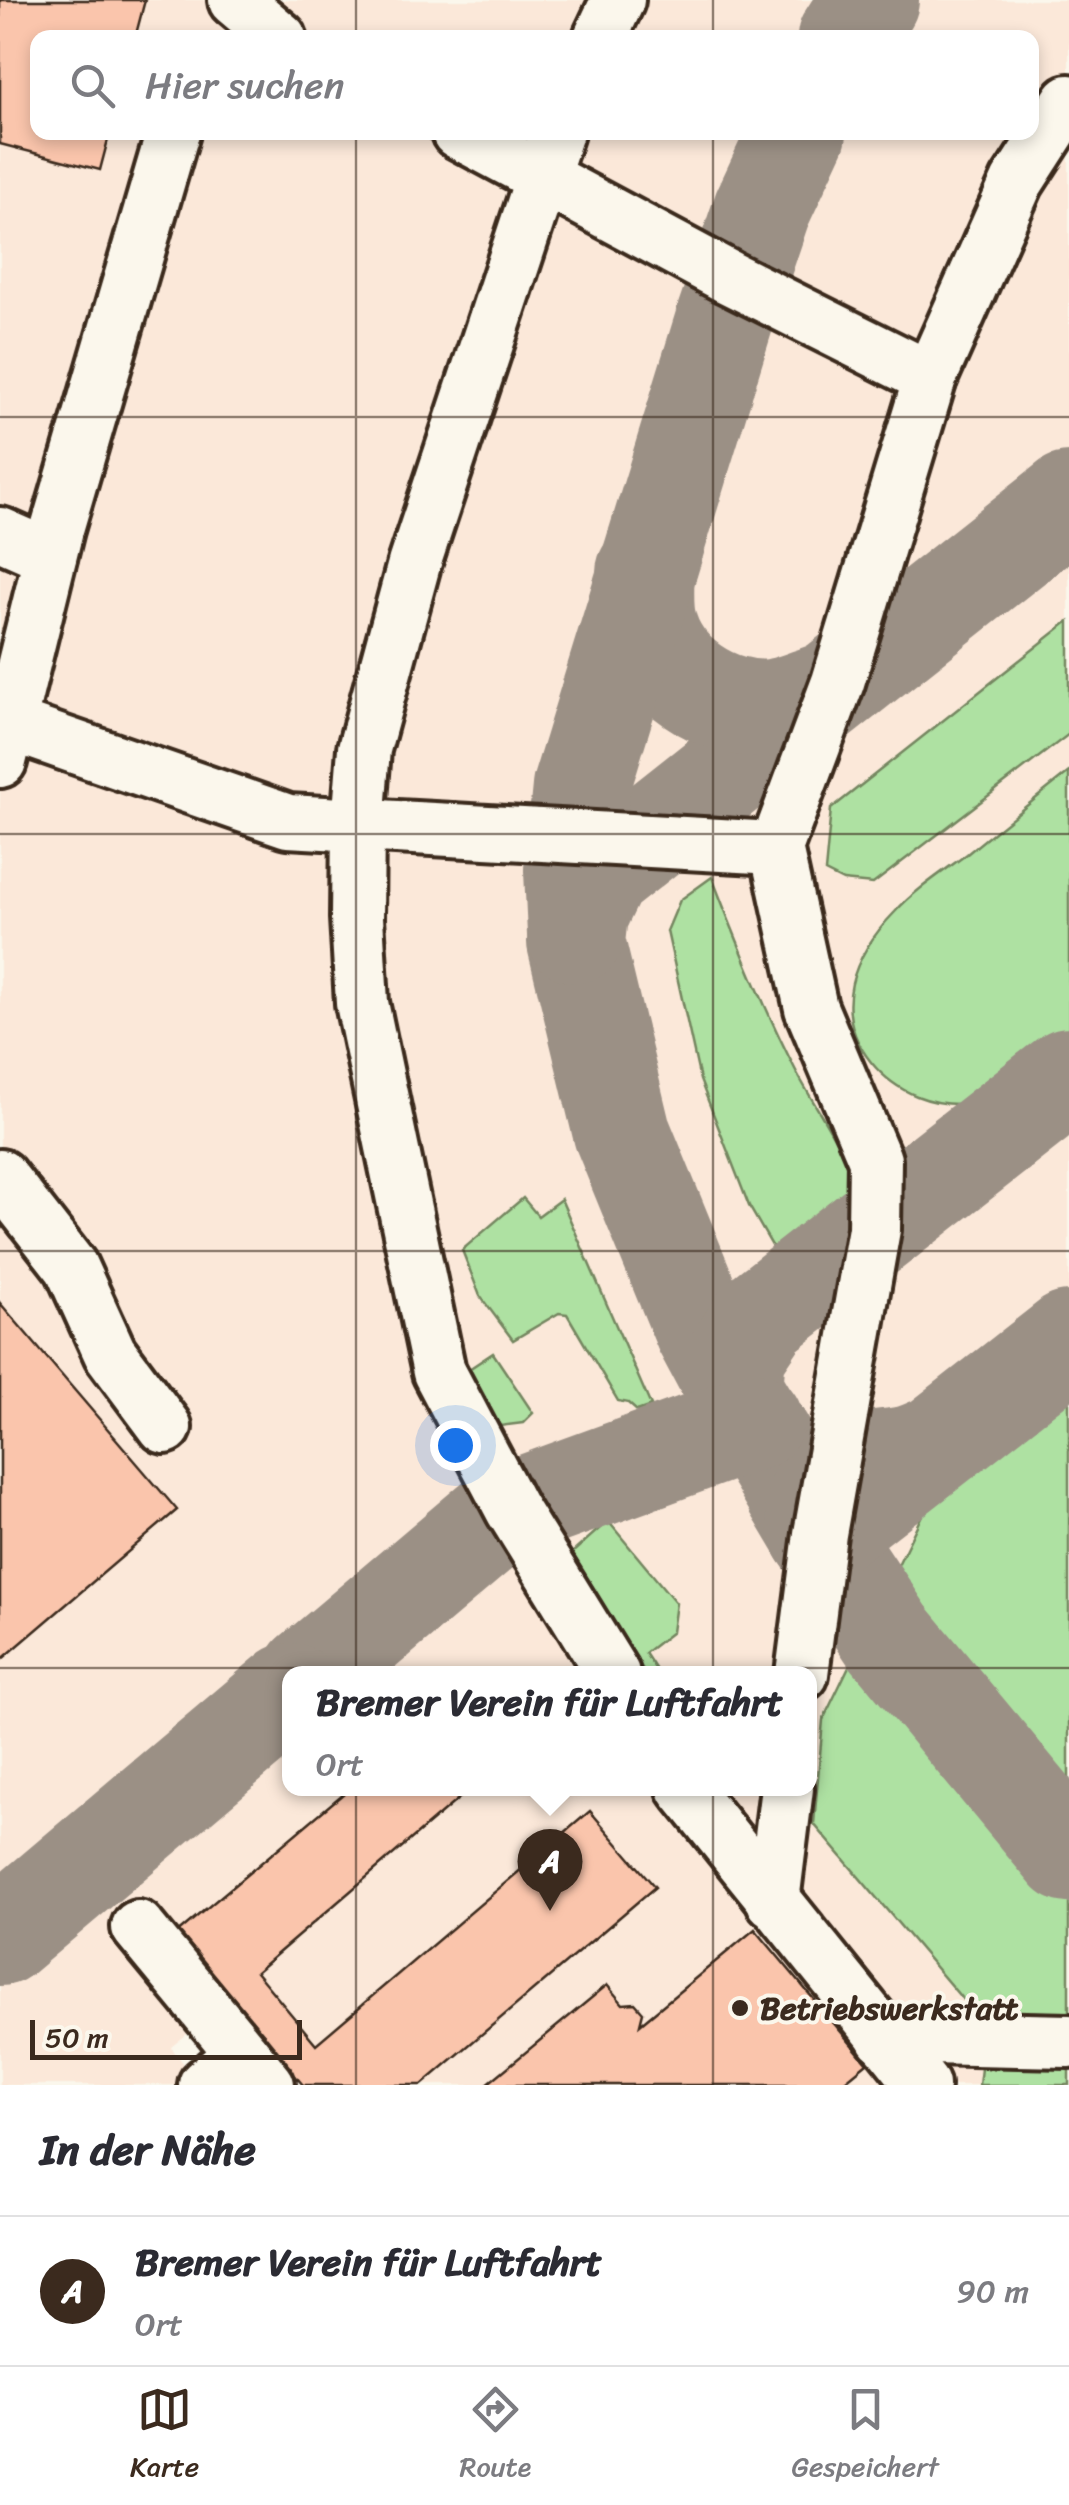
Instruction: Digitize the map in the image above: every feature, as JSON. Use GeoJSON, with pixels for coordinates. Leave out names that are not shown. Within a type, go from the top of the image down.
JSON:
{"type":"FeatureCollection","features":[{"type":"Feature","properties":{"kind":"lane"},"geometry":{"type":"LineString","coordinates":[[604,30],[618,0]]}},
{"type":"Feature","properties":{"kind":"lane"},"geometry":{"type":"LineString","coordinates":[[229,14],[263,30]]}},
{"type":"Feature","properties":{"kind":"lane"},"geometry":{"type":"LineString","coordinates":[[803,1666],[820,1534],[874,1229],[874,1160],[812,1008],[776,848],[838,682],[930,378],[1017,182],[1069,101]]}},
{"type":"Feature","properties":{"kind":"lane"},"geometry":{"type":"LineString","coordinates":[[171,140],[50,556],[4,742],[288,822],[776,848]]}},
{"type":"Feature","properties":{"kind":"lane"},"geometry":{"type":"LineString","coordinates":[[490,140],[550,155],[728,277],[930,378]]}},
{"type":"Feature","properties":{"kind":"lane"},"geometry":{"type":"LineString","coordinates":[[550,155],[414,564],[364,749],[357,918],[362,1003],[440,1372],[512,1510],[608,1666]]}},
{"type":"Feature","properties":{"kind":"lane"},"geometry":{"type":"LineString","coordinates":[[0,534],[50,556]]}},
{"type":"Feature","properties":{"kind":"lane"},"geometry":{"type":"LineString","coordinates":[[0,1176],[72,1267],[110,1353],[165,1427]]}},
{"type":"Feature","properties":{"kind":"lane"},"geometry":{"type":"LineString","coordinates":[[690,1796],[922,2085]]}},
{"type":"Feature","properties":{"kind":"lane"},"geometry":{"type":"LineString","coordinates":[[772,1900],[786,1796]]}},
{"type":"Feature","properties":{"kind":"lane"},"geometry":{"type":"LineString","coordinates":[[138,1927],[239,2074]]}},
{"type":"Feature","properties":{"kind":"lane"},"geometry":{"type":"LineString","coordinates":[[883,2037],[1069,2041]]}},
{"type":"Feature","properties":{"kind":"shaded area"},"geometry":{"type":"Polygon","coordinates":[[[0,0],[1069,0],[1069,2085],[303,2085],[231,1999],[171,2047],[190,2072],[189,2085],[0,2085],[0,0]]]}},
{"type":"Feature","properties":{"kind":"green space"},"geometry":{"type":"Polygon","coordinates":[[[1069,621],[1069,734],[873,884],[843,881],[825,872],[831,809],[1069,621]]]}},
{"type":"Feature","properties":{"kind":"green space"},"geometry":{"type":"Polygon","coordinates":[[[1069,772],[1069,1028],[973,1103],[944,1103],[904,1090],[881,1073],[859,1043],[850,1003],[858,965],[880,929],[911,896],[1069,772]]]}},
{"type":"Feature","properties":{"kind":"green space"},"geometry":{"type":"Polygon","coordinates":[[[712,877],[772,1022],[838,1145],[857,1193],[778,1256],[749,1206],[700,1080],[667,931],[680,900],[712,877]]]}},
{"type":"Feature","properties":{"kind":"green space"},"geometry":{"type":"Polygon","coordinates":[[[523,1198],[538,1216],[561,1199],[651,1406],[637,1411],[618,1401],[567,1314],[559,1313],[513,1340],[480,1296],[462,1250],[523,1198]]]}},
{"type":"Feature","properties":{"kind":"green space"},"geometry":{"type":"Polygon","coordinates":[[[493,1353],[533,1413],[523,1423],[500,1426],[469,1369],[493,1353]]]}},
{"type":"Feature","properties":{"kind":"green space"},"geometry":{"type":"Polygon","coordinates":[[[1069,1399],[1069,2085],[979,2085],[986,2027],[814,1824],[823,1720],[922,1515],[1069,1399]]]}},
{"type":"Feature","properties":{"kind":"green space"},"geometry":{"type":"Polygon","coordinates":[[[608,1521],[676,1603],[672,1632],[645,1653],[653,1666],[641,1666],[572,1553],[608,1521]]]}},
{"type":"Feature","properties":{"kind":"building"},"geometry":{"type":"Polygon","coordinates":[[[0,0],[145,0],[137,30],[30,30],[30,140],[108,140],[100,170],[0,144],[0,0]]]}},
{"type":"Feature","properties":{"kind":"building"},"geometry":{"type":"Polygon","coordinates":[[[0,1303],[177,1510],[0,1661],[0,1303]]]}},
{"type":"Feature","properties":{"kind":"building"},"geometry":{"type":"Polygon","coordinates":[[[340,1796],[462,1796],[256,1972],[316,2044],[590,1811],[655,1887],[422,2085],[303,2085],[176,1934],[340,1796]]]}},
{"type":"Feature","properties":{"kind":"building","name":"Betriebswerkstatt"},"geometry":{"type":"Polygon","coordinates":[[[755,1929],[867,2063],[840,2085],[486,2085],[607,1985],[623,2004],[635,2003],[643,2012],[640,2024],[755,1929]]]}},
{"type":"Feature","properties":{"kind":"taxiway"},"geometry":{"type":"LineString","coordinates":[[851,30],[870,0]]}},
{"type":"Feature","properties":{"kind":"taxiway"},"geometry":{"type":"LineString","coordinates":[[576,934],[573,870],[581,787],[726,315],[762,209],[794,140]]}},
{"type":"Feature","properties":{"kind":"taxiway"},"geometry":{"type":"LineString","coordinates":[[1069,501],[598,874],[579,914],[576,942],[622,1133],[703,1331],[734,1389],[820,1534],[887,1635],[1069,1854]]}},
{"type":"Feature","properties":{"kind":"taxiway"},"geometry":{"type":"LineString","coordinates":[[645,572],[646,613],[653,639],[663,656],[693,686],[731,704],[751,708],[778,707],[824,692]]}},
{"type":"Feature","properties":{"kind":"taxiway"},"geometry":{"type":"LineString","coordinates":[[734,1389],[737,1353],[762,1316],[1069,1076]]}},
{"type":"Feature","properties":{"kind":"taxiway"},"geometry":{"type":"LineString","coordinates":[[936,1444],[910,1454],[850,1464],[827,1477],[815,1503],[820,1534],[914,1462],[1069,1340]]}},
{"type":"Feature","properties":{"kind":"taxiway"},"geometry":{"type":"LineString","coordinates":[[321,1666],[502,1513],[754,1421]]}},
{"type":"Feature","properties":{"kind":"taxiway"},"geometry":{"type":"LineString","coordinates":[[0,1937],[282,1699]]}},
{"type":"Feature","properties":{"kind":"place","name":"Bremer Verein für Luftfahrt"},"geometry":{"type":"Point","coordinates":[550,1911]}},
{"type":"Feature","properties":{"kind":"place","name":"Betriebswerkstatt"},"geometry":{"type":"Point","coordinates":[740,2008]}}]}
